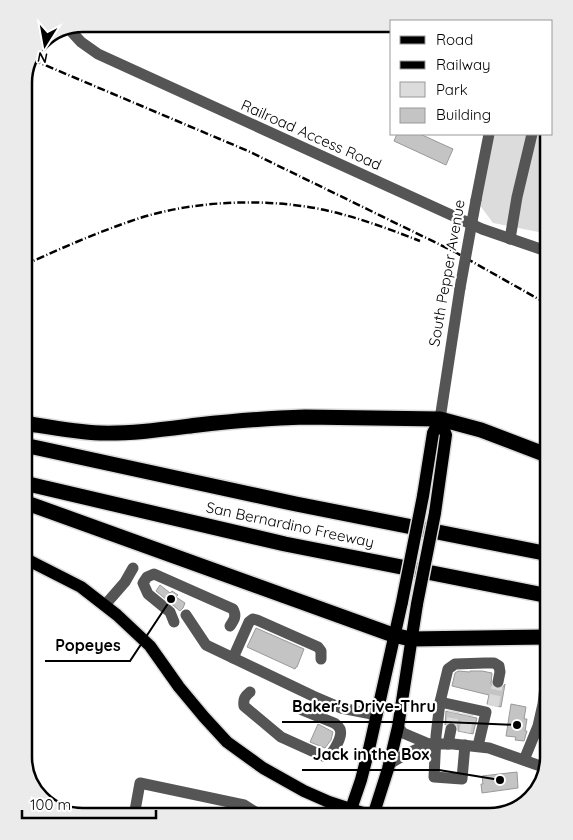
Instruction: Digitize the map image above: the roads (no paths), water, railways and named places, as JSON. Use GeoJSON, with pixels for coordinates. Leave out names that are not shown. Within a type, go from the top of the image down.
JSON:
{"type":"FeatureCollection","features":[{"type":"Feature","properties":{"kind":"highway"},"geometry":{"type":"LineString","coordinates":[[32,424],[100,433],[147,431],[283,417],[440,419],[504,438],[540,453]]}},
{"type":"Feature","properties":{"kind":"highway","name":"San Bernardino Freeway"},"geometry":{"type":"LineString","coordinates":[[32,447],[286,502],[540,552]]}},
{"type":"Feature","properties":{"kind":"highway","name":"San Bernardino Freeway"},"geometry":{"type":"LineString","coordinates":[[32,485],[285,544],[540,594]]}},
{"type":"Feature","properties":{"kind":"highway"},"geometry":{"type":"LineString","coordinates":[[32,505],[393,635],[412,639],[540,637]]}},
{"type":"Feature","properties":{"kind":"main road","name":"South Pepper Avenue"},"geometry":{"type":"LineString","coordinates":[[351,808],[361,780],[377,715],[393,635],[402,602],[423,496],[433,433],[440,419]]}},
{"type":"Feature","properties":{"kind":"main road","name":"South Pepper Avenue"},"geometry":{"type":"LineString","coordinates":[[375,808],[389,764],[398,727],[417,604],[437,500],[446,435],[440,419]]}},
{"type":"Feature","properties":{"kind":"main road"},"geometry":{"type":"LineString","coordinates":[[32,562],[81,587],[117,615],[150,646],[198,710],[227,742],[263,768],[304,792],[339,808]]}},
{"type":"Feature","properties":{"kind":"street","name":"Railroad Access Road"},"geometry":{"type":"LineString","coordinates":[[73,33],[81,42],[98,54],[482,229],[540,249]]}},
{"type":"Feature","properties":{"kind":"street","name":"South Pepper Avenue"},"geometry":{"type":"LineString","coordinates":[[440,419],[460,288],[489,135]]}},
{"type":"Feature","properties":{"kind":"street"},"geometry":{"type":"LineString","coordinates":[[510,239],[516,203],[532,135]]}},
{"type":"Feature","properties":{"kind":"street"},"geometry":{"type":"LineString","coordinates":[[105,605],[125,582],[133,568]]}},
{"type":"Feature","properties":{"kind":"street"},"geometry":{"type":"LineString","coordinates":[[174,622],[170,612],[148,594],[143,583],[147,577],[154,574],[232,609],[235,613],[235,619],[230,626]]}},
{"type":"Feature","properties":{"kind":"street"},"geometry":{"type":"LineString","coordinates":[[186,615],[206,645],[341,708],[377,715]]}},
{"type":"Feature","properties":{"kind":"street"},"geometry":{"type":"LineString","coordinates":[[233,658],[249,622],[257,620],[318,647],[321,651],[321,659]]}},
{"type":"Feature","properties":{"kind":"street"},"geometry":{"type":"LineString","coordinates":[[464,732],[462,779],[434,777],[440,702],[448,669],[455,664],[485,663],[497,665],[500,666],[498,682]]}},
{"type":"Feature","properties":{"kind":"street"},"geometry":{"type":"LineString","coordinates":[[250,692],[245,696],[244,706],[281,737],[323,756],[332,754],[341,733],[338,725],[302,710]]}},
{"type":"Feature","properties":{"kind":"street"},"geometry":{"type":"LineString","coordinates":[[440,702],[469,711],[490,709],[478,746]]}},
{"type":"Feature","properties":{"kind":"street"},"geometry":{"type":"LineString","coordinates":[[524,760],[540,717]]}},
{"type":"Feature","properties":{"kind":"street"},"geometry":{"type":"LineString","coordinates":[[398,727],[402,733],[437,744]]}},
{"type":"Feature","properties":{"kind":"street"},"geometry":{"type":"LineString","coordinates":[[437,744],[451,729]]}},
{"type":"Feature","properties":{"kind":"street"},"geometry":{"type":"LineString","coordinates":[[389,764],[408,753],[437,744],[463,744],[489,748],[540,766]]}},
{"type":"Feature","properties":{"kind":"street"},"geometry":{"type":"LineString","coordinates":[[136,807],[140,783],[244,804],[249,807]]}},
{"type":"Feature","properties":{"kind":"tunnel"},"geometry":{"type":"LineString","coordinates":[[493,706],[498,682]]}},
{"type":"Feature","properties":{"kind":"tunnel"},"geometry":{"type":"LineString","coordinates":[[451,729],[454,711]]}},
{"type":"Feature","properties":{"kind":"tunnel"},"geometry":{"type":"LineString","coordinates":[[465,732],[468,714]]}},
{"type":"Feature","properties":{"kind":"railway"},"geometry":{"type":"LineString","coordinates":[[37,62],[248,151],[455,252],[540,300]]}},
{"type":"Feature","properties":{"kind":"railway"},"geometry":{"type":"LineString","coordinates":[[33,261],[96,234],[140,218],[188,207],[240,202],[292,205],[341,214],[420,241]]}},
{"type":"Feature","properties":{"kind":"place","name":"Popeyes"},"geometry":{"type":"Point","coordinates":[171,599]}},
{"type":"Feature","properties":{"kind":"place","name":"Baker's Drive-Thru"},"geometry":{"type":"Point","coordinates":[517,725]}},
{"type":"Feature","properties":{"kind":"place","name":"Jack in the Box"},"geometry":{"type":"Point","coordinates":[500,780]}}]}
